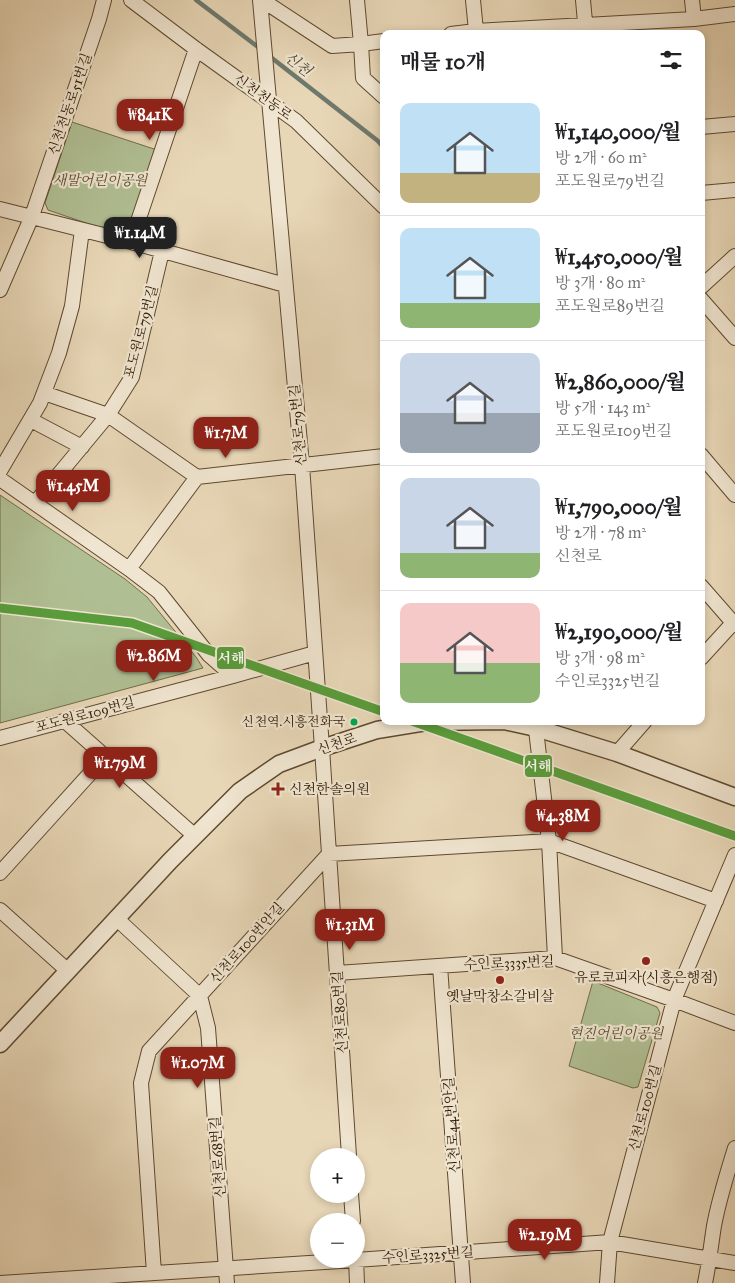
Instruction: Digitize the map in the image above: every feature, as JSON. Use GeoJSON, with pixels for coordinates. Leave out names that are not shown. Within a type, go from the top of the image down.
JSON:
{"type":"FeatureCollection","features":[{"type":"Feature","properties":{"kind":"street","name":"신천천동로51번길"},"geometry":{"type":"LineString","coordinates":[[0,290],[32,216],[104,0]]}},
{"type":"Feature","properties":{"kind":"street","name":"신천천동로"},"geometry":{"type":"LineString","coordinates":[[131,0],[296,121],[380,203]]}},
{"type":"Feature","properties":{"kind":"street"},"geometry":{"type":"LineString","coordinates":[[261,0],[332,46],[380,42]]}},
{"type":"Feature","properties":{"kind":"street","name":"신천로79번길"},"geometry":{"type":"LineString","coordinates":[[261,0],[302,465],[322,748]]}},
{"type":"Feature","properties":{"kind":"street"},"geometry":{"type":"LineString","coordinates":[[358,0],[363,78],[380,93]]}},
{"type":"Feature","properties":{"kind":"street"},"geometry":{"type":"LineString","coordinates":[[473,0],[476,30]]}},
{"type":"Feature","properties":{"kind":"street"},"geometry":{"type":"LineString","coordinates":[[583,0],[586,29]]}},
{"type":"Feature","properties":{"kind":"street"},"geometry":{"type":"LineString","coordinates":[[692,0],[694,18]]}},
{"type":"Feature","properties":{"kind":"street"},"geometry":{"type":"LineString","coordinates":[[531,30],[586,29],[735,14]]}},
{"type":"Feature","properties":{"kind":"street"},"geometry":{"type":"LineString","coordinates":[[131,242],[196,49]]}},
{"type":"Feature","properties":{"kind":"street"},"geometry":{"type":"LineString","coordinates":[[705,127],[735,124]]}},
{"type":"Feature","properties":{"kind":"street"},"geometry":{"type":"LineString","coordinates":[[705,193],[735,190]]}},
{"type":"Feature","properties":{"kind":"street"},"geometry":{"type":"LineString","coordinates":[[0,209],[131,242],[285,285]]}},
{"type":"Feature","properties":{"kind":"street"},"geometry":{"type":"LineString","coordinates":[[0,471],[40,403],[59,353],[72,306],[82,230]]}},
{"type":"Feature","properties":{"kind":"street","name":"포도원로79번길"},"geometry":{"type":"LineString","coordinates":[[35,503],[108,415],[132,377],[162,251]]}},
{"type":"Feature","properties":{"kind":"street"},"geometry":{"type":"LineString","coordinates":[[705,283],[735,256]]}},
{"type":"Feature","properties":{"kind":"street"},"geometry":{"type":"LineString","coordinates":[[705,304],[735,338]]}},
{"type":"Feature","properties":{"kind":"street"},"geometry":{"type":"LineString","coordinates":[[44,394],[108,415],[197,477],[380,456]]}},
{"type":"Feature","properties":{"kind":"street"},"geometry":{"type":"LineString","coordinates":[[30,420],[82,447]]}},
{"type":"Feature","properties":{"kind":"street"},"geometry":{"type":"LineString","coordinates":[[705,460],[735,495]]}},
{"type":"Feature","properties":{"kind":"street"},"geometry":{"type":"LineString","coordinates":[[129,569],[197,477]]}},
{"type":"Feature","properties":{"kind":"street"},"geometry":{"type":"LineString","coordinates":[[0,479],[159,592],[209,655],[233,676]]}},
{"type":"Feature","properties":{"kind":"street"},"geometry":{"type":"LineString","coordinates":[[705,591],[734,624],[705,654]]}},
{"type":"Feature","properties":{"kind":"street","name":"포도원로109번길"},"geometry":{"type":"LineString","coordinates":[[0,738],[315,653]]}},
{"type":"Feature","properties":{"kind":"street"},"geometry":{"type":"LineString","coordinates":[[65,721],[195,836]]}},
{"type":"Feature","properties":{"kind":"street","name":"신천로"},"geometry":{"type":"LineString","coordinates":[[0,1044],[170,861],[240,791],[279,764],[377,730],[408,725]]}},
{"type":"Feature","properties":{"kind":"street"},"geometry":{"type":"LineString","coordinates":[[535,725],[549,841],[555,958]]}},
{"type":"Feature","properties":{"kind":"street","name":"신천로"},"geometry":{"type":"LineString","coordinates":[[535,725],[735,797]]}},
{"type":"Feature","properties":{"kind":"street"},"geometry":{"type":"LineString","coordinates":[[617,753],[642,725]]}},
{"type":"Feature","properties":{"kind":"street","name":"신천로80번길"},"geometry":{"type":"LineString","coordinates":[[322,748],[348,1148]]}},
{"type":"Feature","properties":{"kind":"street"},"geometry":{"type":"LineString","coordinates":[[0,873],[105,757]]}},
{"type":"Feature","properties":{"kind":"street"},"geometry":{"type":"LineString","coordinates":[[329,854],[549,841],[716,901]]}},
{"type":"Feature","properties":{"kind":"street","name":"신천로100번안길"},"geometry":{"type":"LineString","coordinates":[[154,1273],[141,1083],[149,1051],[329,854]]}},
{"type":"Feature","properties":{"kind":"street","name":"신천로100번길"},"geometry":{"type":"LineString","coordinates":[[607,1283],[610,1242],[674,1000],[735,855]]}},
{"type":"Feature","properties":{"kind":"street"},"geometry":{"type":"LineString","coordinates":[[0,910],[68,971]]}},
{"type":"Feature","properties":{"kind":"street"},"geometry":{"type":"LineString","coordinates":[[116,918],[200,996]]}},
{"type":"Feature","properties":{"kind":"street","name":"수인로3335번길"},"geometry":{"type":"LineString","coordinates":[[337,973],[555,958],[735,1023]]}},
{"type":"Feature","properties":{"kind":"street","name":"신천로44번안길"},"geometry":{"type":"LineString","coordinates":[[440,966],[463,1283]]}},
{"type":"Feature","properties":{"kind":"street","name":"신천로68번길"},"geometry":{"type":"LineString","coordinates":[[200,996],[208,1028],[228,1283]]}},
{"type":"Feature","properties":{"kind":"street"},"geometry":{"type":"LineString","coordinates":[[705,1283],[714,1226],[735,1148]]}},
{"type":"Feature","properties":{"kind":"street","name":"수인로3325번길"},"geometry":{"type":"LineString","coordinates":[[365,1258],[610,1242],[735,1263]]}},
{"type":"Feature","properties":{"kind":"street","name":"수인로3325번길"},"geometry":{"type":"LineString","coordinates":[[0,1283],[111,1279],[154,1273],[310,1262]]}},
{"type":"Feature","properties":{"kind":"street"},"geometry":{"type":"LineString","coordinates":[[356,1268],[357,1283]]}},
{"type":"Feature","properties":{"kind":"green space","name":"새말어린이공원"},"geometry":{"type":"Polygon","coordinates":[[[72,122],[157,150],[130,234],[124,236],[48,210],[45,203],[72,122]]]}},
{"type":"Feature","properties":{"kind":"green space"},"geometry":{"type":"Polygon","coordinates":[[[0,495],[125,579],[147,597],[203,668],[0,723],[0,495]]]}},
{"type":"Feature","properties":{"kind":"green space","name":"현진어린이공원"},"geometry":{"type":"Polygon","coordinates":[[[593,981],[657,1007],[660,1013],[638,1087],[633,1088],[569,1066],[593,981]]]}},
{"type":"Feature","properties":{"kind":"waterway","name":"신천"},"geometry":{"type":"LineString","coordinates":[[196,0],[262,50]]}},
{"type":"Feature","properties":{"kind":"waterway","name":"신천"},"geometry":{"type":"LineString","coordinates":[[268,55],[380,143]]}},
{"type":"Feature","properties":{"kind":"transit line","name":"서해"},"geometry":{"type":"LineString","coordinates":[[0,608],[132,623],[380,711]]}},
{"type":"Feature","properties":{"kind":"transit line","name":"서해"},"geometry":{"type":"LineString","coordinates":[[423,725],[735,836]]}},
{"type":"Feature","properties":{"kind":"place","name":"신천역.시흥전화국"},"geometry":{"type":"Point","coordinates":[354,722]}},
{"type":"Feature","properties":{"kind":"place","name":"신천한솔의원"},"geometry":{"type":"Point","coordinates":[278,789]}},
{"type":"Feature","properties":{"kind":"place","name":"유로코피자(시흥은행점)"},"geometry":{"type":"Point","coordinates":[646,961]}},
{"type":"Feature","properties":{"kind":"place","name":"옛날막창소갈비살"},"geometry":{"type":"Point","coordinates":[500,980]}}]}
